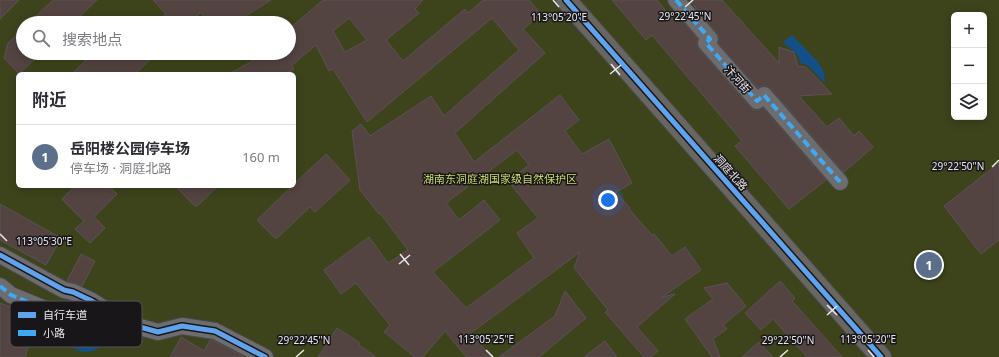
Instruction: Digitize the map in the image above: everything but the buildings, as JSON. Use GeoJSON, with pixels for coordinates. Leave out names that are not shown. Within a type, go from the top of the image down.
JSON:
{"type":"FeatureCollection","features":[{"type":"Feature","properties":{"kind":"main road","name":"洞庭北路"},"geometry":{"type":"LineString","coordinates":[[566,0],[881,357]]}},
{"type":"Feature","properties":{"kind":"main road","name":"洞庭北路"},"geometry":{"type":"LineString","coordinates":[[580,0],[892,357]]}},
{"type":"Feature","properties":{"kind":"street","name":"汴河街"},"geometry":{"type":"LineString","coordinates":[[676,0],[710,39],[706,43],[757,101],[764,95],[840,182]]}},
{"type":"Feature","properties":{"kind":"street"},"geometry":{"type":"LineString","coordinates":[[0,255],[64,290],[73,292],[92,301]]}},
{"type":"Feature","properties":{"kind":"street"},"geometry":{"type":"LineString","coordinates":[[0,286],[11,295],[26,301]]}},
{"type":"Feature","properties":{"kind":"street"},"geometry":{"type":"LineString","coordinates":[[142,328],[158,332],[182,326],[215,331],[265,357]]}},
{"type":"Feature","properties":{"kind":"green space","name":"湖南东洞庭湖国家级自然保护区"},"geometry":{"type":"Polygon","coordinates":[[[0,0],[999,0],[999,357],[0,357],[0,0]]]}},
{"type":"Feature","properties":{"kind":"water"},"geometry":{"type":"Polygon","coordinates":[[[792,35],[818,62],[824,72],[825,83],[807,65],[800,63],[796,53],[783,42],[792,35]]]}},
{"type":"Feature","properties":{"kind":"water"},"geometry":{"type":"Polygon","coordinates":[[[73,347],[99,347],[86,352],[73,347]]]}},
{"type":"Feature","properties":{"kind":"marked path"},"geometry":{"type":"LineString","coordinates":[[676,0],[710,39],[706,43],[757,101],[764,95],[840,182]]}},
{"type":"Feature","properties":{"kind":"marked path"},"geometry":{"type":"LineString","coordinates":[[0,286],[11,295],[26,301]]}},
{"type":"Feature","properties":{"kind":"cycle path"},"geometry":{"type":"LineString","coordinates":[[566,0],[881,357]]}},
{"type":"Feature","properties":{"kind":"cycle path"},"geometry":{"type":"LineString","coordinates":[[0,255],[64,290],[73,292],[92,301]]}},
{"type":"Feature","properties":{"kind":"cycle path"},"geometry":{"type":"LineString","coordinates":[[142,328],[158,332],[182,326],[215,331],[265,357]]}},
{"type":"Feature","properties":{"kind":"place","name":"岳阳楼公园停车场"},"geometry":{"type":"Point","coordinates":[929,265]}}]}
